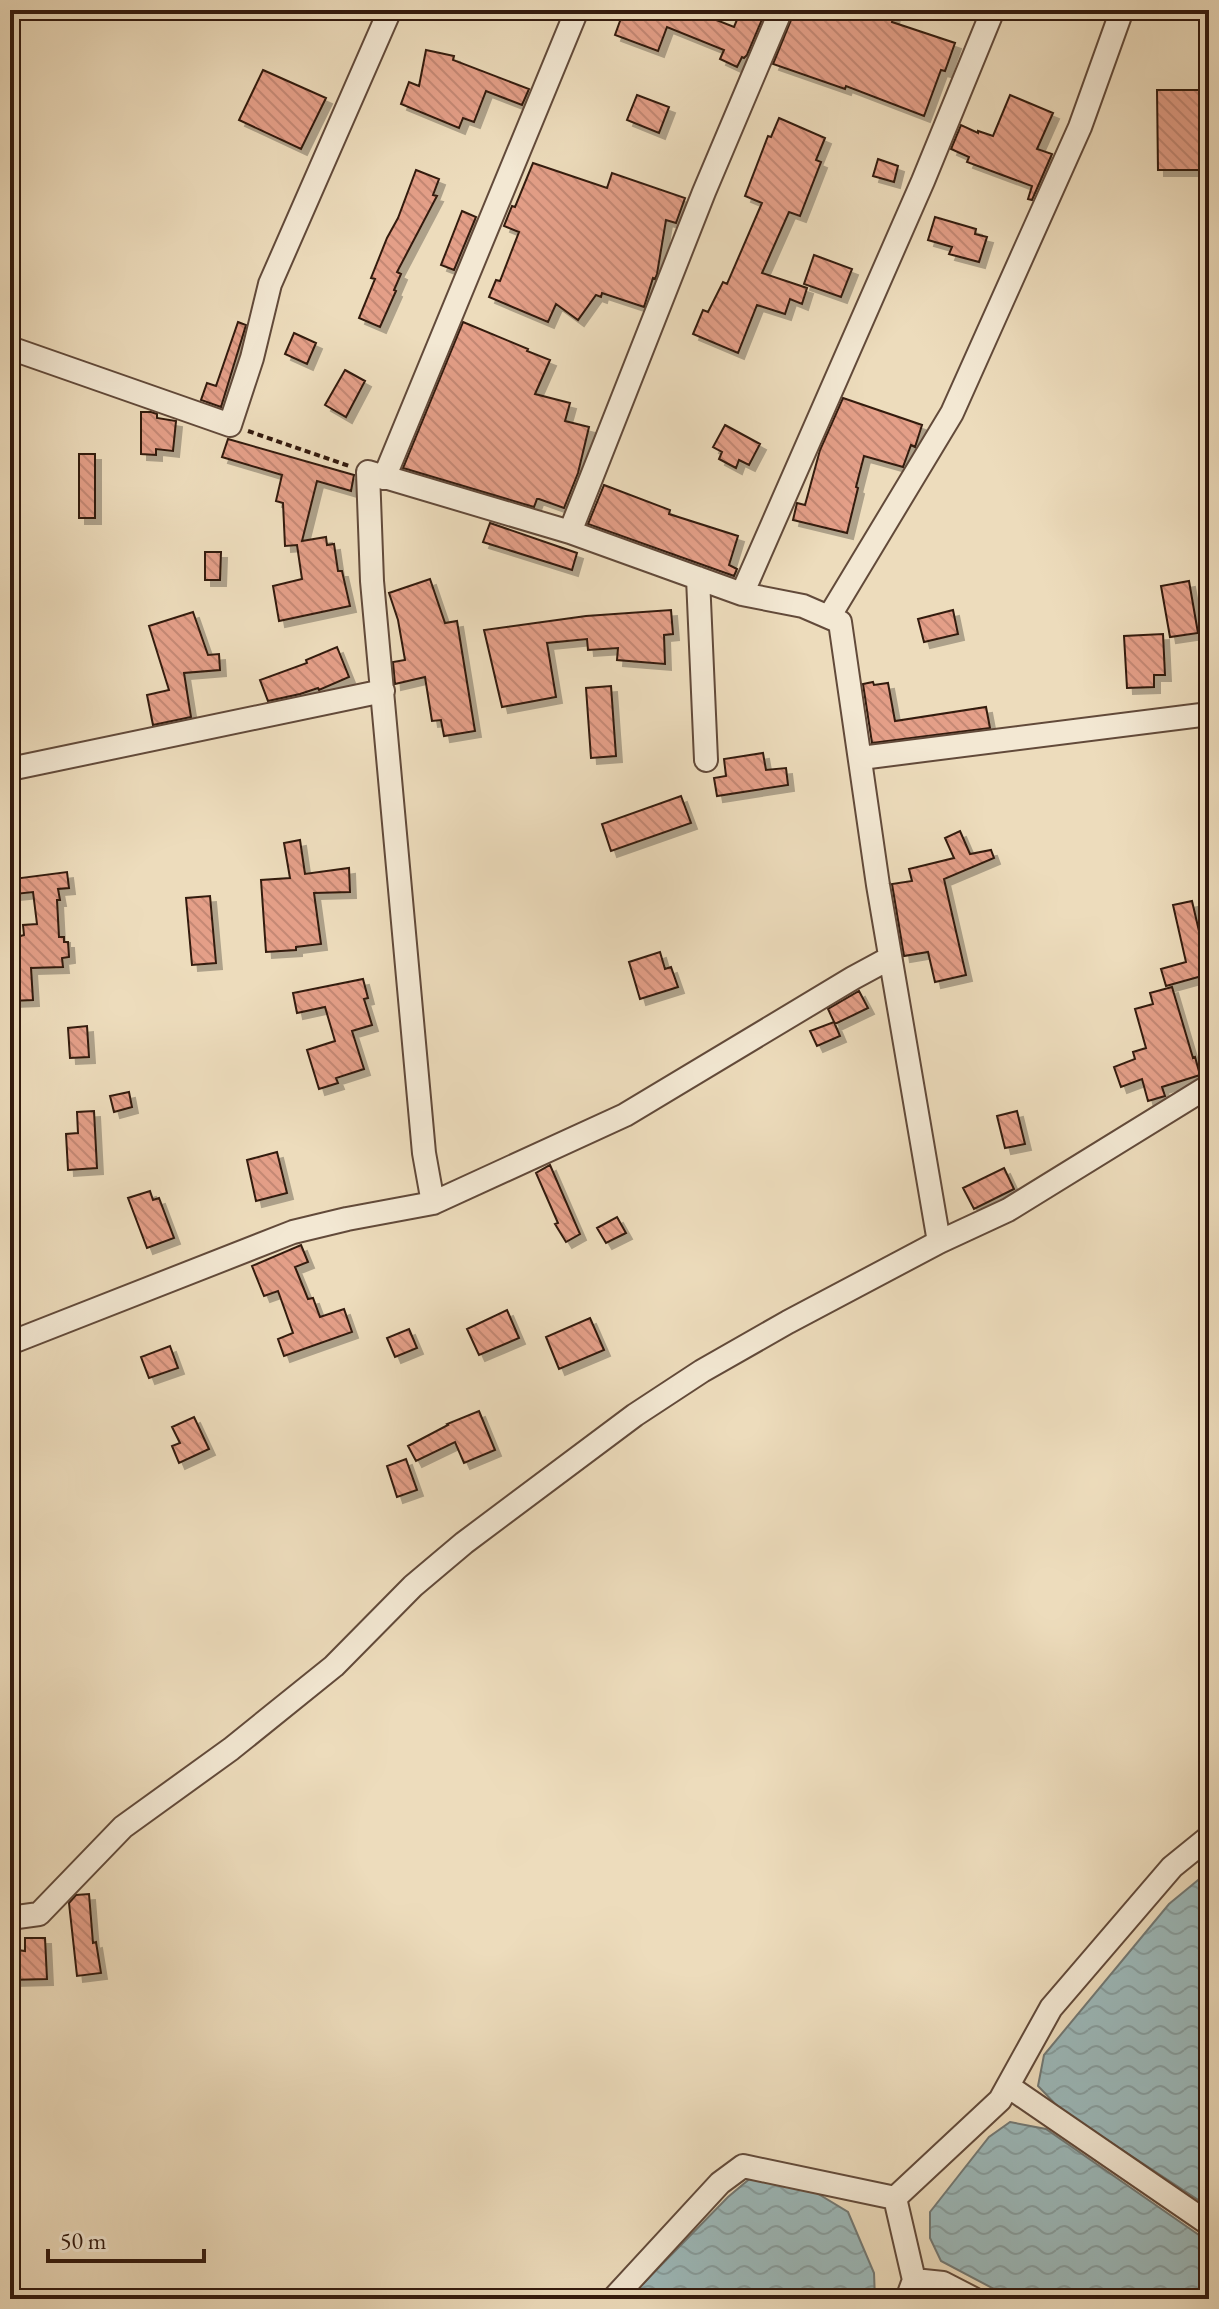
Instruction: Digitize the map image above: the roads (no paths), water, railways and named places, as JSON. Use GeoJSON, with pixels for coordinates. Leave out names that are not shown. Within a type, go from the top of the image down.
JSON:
{"type":"FeatureCollection","features":[{"type":"Feature","properties":{"kind":"street"},"geometry":{"type":"LineString","coordinates":[[10,348],[230,425],[252,358],[270,284],[390,10]]}},
{"type":"Feature","properties":{"kind":"street"},"geometry":{"type":"LineString","coordinates":[[433,1203],[424,1153],[372,581],[376,475],[577,10]]}},
{"type":"Feature","properties":{"kind":"street"},"geometry":{"type":"LineString","coordinates":[[570,532],[704,192],[781,10]]}},
{"type":"Feature","properties":{"kind":"street"},"geometry":{"type":"LineString","coordinates":[[742,594],[923,181],[993,10]]}},
{"type":"Feature","properties":{"kind":"street"},"geometry":{"type":"LineString","coordinates":[[829,617],[952,413],[1080,127],[1122,10]]}},
{"type":"Feature","properties":{"kind":"street"},"geometry":{"type":"LineString","coordinates":[[376,475],[570,532],[742,594],[803,606],[840,622],[890,958],[939,1242]]}},
{"type":"Feature","properties":{"kind":"street"},"geometry":{"type":"LineString","coordinates":[[698,578],[706,760]]}},
{"type":"Feature","properties":{"kind":"street"},"geometry":{"type":"LineString","coordinates":[[10,769],[383,691]]}},
{"type":"Feature","properties":{"kind":"street"},"geometry":{"type":"LineString","coordinates":[[861,758],[1209,714]]}},
{"type":"Feature","properties":{"kind":"street"},"geometry":{"type":"LineString","coordinates":[[10,1343],[293,1232],[433,1203],[625,1115],[890,958]]}},
{"type":"Feature","properties":{"kind":"street"},"geometry":{"type":"LineString","coordinates":[[10,1918],[39,1914],[123,1827],[231,1749],[334,1666],[413,1586],[464,1543],[635,1415],[702,1371],[776,1329],[939,1242],[1008,1210],[1209,1086]]}},
{"type":"Feature","properties":{"kind":"street"},"geometry":{"type":"LineString","coordinates":[[895,2198],[1000,2100],[1051,2008],[1172,1867],[1209,1837]]}},
{"type":"Feature","properties":{"kind":"street"},"geometry":{"type":"LineString","coordinates":[[1008,2086],[1209,2224]]}},
{"type":"Feature","properties":{"kind":"street"},"geometry":{"type":"LineString","coordinates":[[613,2299],[720,2183],[743,2166],[895,2198]]}},
{"type":"Feature","properties":{"kind":"street"},"geometry":{"type":"LineString","coordinates":[[895,2198],[911,2289],[943,2283],[974,2299]]}},
{"type":"Feature","properties":{"kind":"water"},"geometry":{"type":"Polygon","coordinates":[[[1209,1871],[1209,2207],[1060,2109],[1038,2086],[1044,2055],[1169,1904],[1209,1871]]]}},
{"type":"Feature","properties":{"kind":"water"},"geometry":{"type":"Polygon","coordinates":[[[1010,2122],[1046,2129],[1209,2242],[1209,2299],[1013,2299],[941,2261],[930,2238],[930,2212],[989,2137],[1010,2122]]]}},
{"type":"Feature","properties":{"kind":"water"},"geometry":{"type":"Polygon","coordinates":[[[782,2172],[848,2212],[874,2273],[875,2299],[628,2299],[728,2197],[753,2176],[782,2172]]]}}]}
